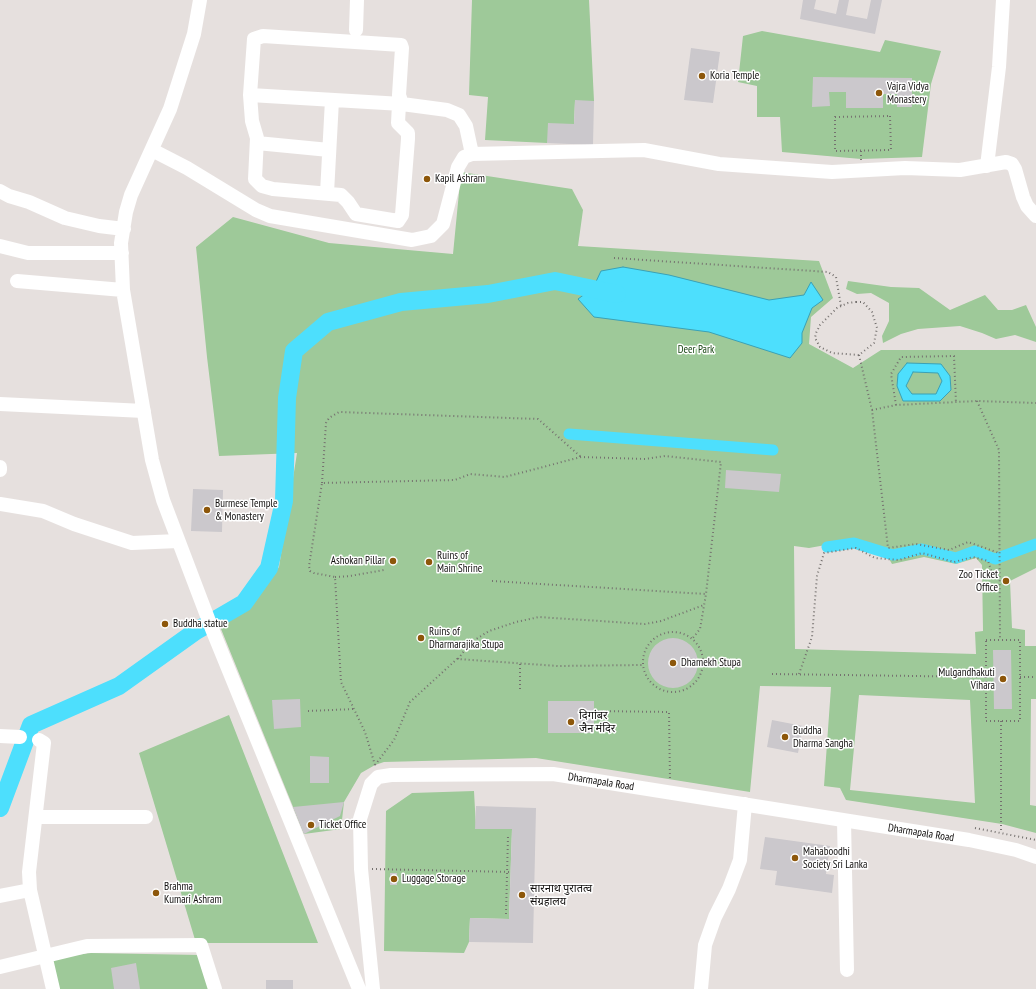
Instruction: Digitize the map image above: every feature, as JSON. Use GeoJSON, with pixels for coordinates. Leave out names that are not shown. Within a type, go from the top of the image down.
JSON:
{"type":"FeatureCollection","features":[{"type":"Feature","properties":{"kind":"street"},"geometry":{"type":"LineString","coordinates":[[200,0],[194,34],[170,109],[131,195],[124,229],[122,253],[123,290],[152,460],[163,500],[212,629],[359,989]]}},
{"type":"Feature","properties":{"kind":"street"},"geometry":{"type":"LineString","coordinates":[[356,30],[357,0]]}},
{"type":"Feature","properties":{"kind":"street"},"geometry":{"type":"LineString","coordinates":[[987,166],[999,67],[1003,0]]}},
{"type":"Feature","properties":{"kind":"street"},"geometry":{"type":"LineString","coordinates":[[257,37],[387,43],[401,45],[399,96],[401,104],[398,123],[408,133],[401,220],[392,221],[356,214],[341,195],[273,189],[257,182],[255,179],[257,134],[252,121],[250,95],[253,45],[257,37]]}},
{"type":"Feature","properties":{"kind":"street"},"geometry":{"type":"LineString","coordinates":[[250,95],[401,104],[447,110],[459,115],[466,126],[472,154]]}},
{"type":"Feature","properties":{"kind":"street"},"geometry":{"type":"LineString","coordinates":[[327,193],[332,100]]}},
{"type":"Feature","properties":{"kind":"street"},"geometry":{"type":"LineString","coordinates":[[257,142],[329,150]]}},
{"type":"Feature","properties":{"kind":"street"},"geometry":{"type":"LineString","coordinates":[[152,150],[187,168],[256,210],[270,216],[412,240],[431,236],[443,224],[458,167],[464,156],[472,154],[644,150],[719,164],[832,172],[905,168],[960,170],[999,163],[1012,164],[1016,169],[1023,197],[1027,206],[1036,216]]}},
{"type":"Feature","properties":{"kind":"street"},"geometry":{"type":"LineString","coordinates":[[0,191],[65,218],[99,226],[124,229]]}},
{"type":"Feature","properties":{"kind":"street"},"geometry":{"type":"LineString","coordinates":[[0,246],[28,253],[122,253]]}},
{"type":"Feature","properties":{"kind":"street"},"geometry":{"type":"LineString","coordinates":[[17,281],[123,290]]}},
{"type":"Feature","properties":{"kind":"street"},"geometry":{"type":"LineString","coordinates":[[0,404],[144,411]]}},
{"type":"Feature","properties":{"kind":"street"},"geometry":{"type":"LineString","coordinates":[[0,504],[43,510],[74,524],[132,543],[178,541]]}},
{"type":"Feature","properties":{"kind":"street"},"geometry":{"type":"LineString","coordinates":[[0,736],[20,737]]}},
{"type":"Feature","properties":{"kind":"street"},"geometry":{"type":"LineString","coordinates":[[39,740],[44,743],[29,872],[30,890],[53,989]]}},
{"type":"Feature","properties":{"kind":"street"},"geometry":{"type":"LineString","coordinates":[[374,989],[361,869],[360,819],[376,771]]}},
{"type":"Feature","properties":{"kind":"street","name":"Dharmapala Road"},"geometry":{"type":"LineString","coordinates":[[376,771],[391,775],[553,774],[969,840],[1016,850],[1036,857]]}},
{"type":"Feature","properties":{"kind":"street"},"geometry":{"type":"LineString","coordinates":[[702,989],[707,938],[740,860],[745,804]]}},
{"type":"Feature","properties":{"kind":"street"},"geometry":{"type":"LineString","coordinates":[[36,817],[146,817]]}},
{"type":"Feature","properties":{"kind":"street"},"geometry":{"type":"LineString","coordinates":[[844,820],[847,970]]}},
{"type":"Feature","properties":{"kind":"street"},"geometry":{"type":"LineString","coordinates":[[0,896],[30,890]]}},
{"type":"Feature","properties":{"kind":"street"},"geometry":{"type":"LineString","coordinates":[[0,967],[87,946],[201,945],[215,989]]}},
{"type":"Feature","properties":{"kind":"path"},"geometry":{"type":"LineString","coordinates":[[890,116],[891,150],[836,151],[835,117],[890,116]]}},
{"type":"Feature","properties":{"kind":"path"},"geometry":{"type":"LineString","coordinates":[[614,258],[828,272],[836,277],[841,306]]}},
{"type":"Feature","properties":{"kind":"path"},"geometry":{"type":"LineString","coordinates":[[863,302],[872,312],[876,328],[874,343],[858,355],[832,353],[817,343],[816,333],[820,325],[831,313],[841,306],[848,303],[863,302]]}},
{"type":"Feature","properties":{"kind":"path"},"geometry":{"type":"LineString","coordinates":[[858,355],[872,410],[888,548],[916,544],[949,550],[968,542],[999,553]]}},
{"type":"Feature","properties":{"kind":"path"},"geometry":{"type":"LineString","coordinates":[[896,405],[891,374],[901,357],[954,356],[956,403]]}},
{"type":"Feature","properties":{"kind":"path"},"geometry":{"type":"LineString","coordinates":[[872,410],[896,405],[977,401],[1036,403]]}},
{"type":"Feature","properties":{"kind":"path"},"geometry":{"type":"LineString","coordinates":[[977,401],[999,450],[1000,640]]}},
{"type":"Feature","properties":{"kind":"path"},"geometry":{"type":"LineString","coordinates":[[384,570],[335,577],[310,571],[309,566],[322,483],[326,422],[329,418],[339,412],[538,420],[581,457]]}},
{"type":"Feature","properties":{"kind":"path"},"geometry":{"type":"LineString","coordinates":[[322,483],[455,480],[470,474],[505,477],[581,457],[645,459],[665,456],[720,462],[706,594],[700,629],[692,639]]}},
{"type":"Feature","properties":{"kind":"path"},"geometry":{"type":"LineString","coordinates":[[799,674],[812,636],[817,576],[824,553],[856,548],[875,558],[899,560],[922,553],[954,562],[973,557],[988,561],[994,576],[1000,578]]}},
{"type":"Feature","properties":{"kind":"path"},"geometry":{"type":"LineString","coordinates":[[335,577],[342,682],[366,732],[376,771]]}},
{"type":"Feature","properties":{"kind":"path"},"geometry":{"type":"LineString","coordinates":[[492,581],[706,594]]}},
{"type":"Feature","properties":{"kind":"path"},"geometry":{"type":"LineString","coordinates":[[376,771],[394,740],[410,702],[458,659],[470,643],[482,635],[516,622],[539,617],[645,624],[661,621],[704,605]]}},
{"type":"Feature","properties":{"kind":"path"},"geometry":{"type":"LineString","coordinates":[[675,633],[682,634],[692,639],[699,647],[703,657],[702,669],[698,679],[692,686],[680,691],[670,692],[661,690],[653,684],[646,675],[643,665],[647,649],[657,637],[675,633]]}},
{"type":"Feature","properties":{"kind":"path"},"geometry":{"type":"LineString","coordinates":[[986,640],[1000,640],[1020,640],[1020,721],[986,721],[986,640]]}},
{"type":"Feature","properties":{"kind":"path"},"geometry":{"type":"LineString","coordinates":[[458,659],[558,666],[643,665]]}},
{"type":"Feature","properties":{"kind":"path"},"geometry":{"type":"LineString","coordinates":[[520,664],[520,692]]}},
{"type":"Feature","properties":{"kind":"path"},"geometry":{"type":"LineString","coordinates":[[772,674],[986,677]]}},
{"type":"Feature","properties":{"kind":"path"},"geometry":{"type":"LineString","coordinates":[[1020,677],[1036,677]]}},
{"type":"Feature","properties":{"kind":"path"},"geometry":{"type":"LineString","coordinates":[[308,711],[354,709]]}},
{"type":"Feature","properties":{"kind":"path"},"geometry":{"type":"LineString","coordinates":[[594,710],[669,712],[670,781]]}},
{"type":"Feature","properties":{"kind":"path"},"geometry":{"type":"LineString","coordinates":[[1001,721],[1001,832]]}},
{"type":"Feature","properties":{"kind":"path"},"geometry":{"type":"LineString","coordinates":[[506,914],[508,836]]}},
{"type":"Feature","properties":{"kind":"path"},"geometry":{"type":"LineString","coordinates":[[361,869],[511,872]]}},
{"type":"Feature","properties":{"kind":"green space"},"geometry":{"type":"Polygon","coordinates":[[[472,0],[589,0],[594,101],[575,101],[574,124],[547,143],[485,140],[488,97],[469,95],[472,0]]]}},
{"type":"Feature","properties":{"kind":"green space"},"geometry":{"type":"Polygon","coordinates":[[[762,31],[880,52],[885,40],[941,51],[931,84],[922,157],[861,159],[782,152],[780,117],[757,117],[757,86],[738,82],[743,36],[762,31]]]}},
{"type":"Feature","properties":{"kind":"green space","name":"Deer Park"},"geometry":{"type":"Polygon","coordinates":[[[461,172],[572,189],[583,210],[578,246],[819,261],[833,298],[811,317],[809,344],[853,368],[881,350],[1036,350],[1036,568],[1010,581],[1012,628],[1025,630],[1025,646],[1036,646],[1036,699],[1031,699],[1030,805],[1036,806],[1036,833],[1002,824],[846,800],[840,788],[824,786],[831,687],[760,686],[750,792],[536,758],[384,762],[361,773],[344,802],[341,829],[304,834],[219,624],[253,605],[279,567],[297,453],[219,456],[196,247],[233,217],[329,243],[453,254],[461,172]],[[848,541],[809,548],[794,546],[795,649],[976,654],[975,632],[983,631],[982,565],[976,558],[956,564],[924,557],[892,564],[883,548],[848,541]],[[859,695],[850,790],[975,803],[970,700],[859,695]]]}},
{"type":"Feature","properties":{"kind":"green space"},"geometry":{"type":"Polygon","coordinates":[[[848,281],[891,287],[919,288],[950,310],[985,295],[998,310],[1012,310],[1026,305],[1036,327],[1036,342],[1015,335],[996,339],[960,326],[918,329],[901,334],[883,343],[882,336],[889,321],[889,303],[871,293],[857,294],[846,289],[848,281]]]}},
{"type":"Feature","properties":{"kind":"green space"},"geometry":{"type":"Polygon","coordinates":[[[229,715],[318,943],[196,943],[139,753],[229,715]]]}},
{"type":"Feature","properties":{"kind":"green space"},"geometry":{"type":"Polygon","coordinates":[[[474,791],[476,828],[512,829],[509,919],[470,918],[469,942],[464,953],[384,951],[386,811],[412,793],[474,791]]]}},
{"type":"Feature","properties":{"kind":"green space"},"geometry":{"type":"Polygon","coordinates":[[[91,953],[200,955],[212,989],[58,989],[51,958],[91,953]]]}},
{"type":"Feature","properties":{"kind":"water"},"geometry":{"type":"Polygon","coordinates":[[[623,267],[669,275],[769,300],[804,295],[811,282],[823,300],[812,308],[802,333],[802,343],[790,358],[709,332],[594,317],[578,299],[593,288],[601,271],[623,267]]]}},
{"type":"Feature","properties":{"kind":"water"},"geometry":{"type":"Polygon","coordinates":[[[907,363],[941,364],[950,376],[951,390],[940,401],[903,401],[897,386],[898,374],[907,363]],[[913,372],[906,386],[912,394],[936,394],[942,381],[938,373],[913,372]]]}},
{"type":"Feature","properties":{"kind":"building"},"geometry":{"type":"Polygon","coordinates":[[[803,0],[816,0],[814,9],[836,14],[839,0],[849,0],[846,15],[867,19],[871,0],[882,0],[875,34],[800,19],[803,0]]]}},
{"type":"Feature","properties":{"kind":"building","name":"Koria Temple"},"geometry":{"type":"Polygon","coordinates":[[[691,48],[720,52],[713,103],[684,100],[691,48]]]}},
{"type":"Feature","properties":{"kind":"building","name":"Vajra Vidya Monastery"},"geometry":{"type":"Polygon","coordinates":[[[813,77],[912,78],[912,107],[897,107],[897,94],[883,94],[883,108],[846,108],[846,92],[829,92],[830,106],[812,107],[813,77]]]}},
{"type":"Feature","properties":{"kind":"building"},"geometry":{"type":"Polygon","coordinates":[[[575,100],[594,101],[593,145],[547,143],[548,123],[574,124],[575,100]]]}},
{"type":"Feature","properties":{"kind":"building"},"geometry":{"type":"Polygon","coordinates":[[[726,470],[781,474],[779,492],[725,488],[726,470]]]}},
{"type":"Feature","properties":{"kind":"building","name":"Burmese Temple & Monastery"},"geometry":{"type":"Polygon","coordinates":[[[193,489],[223,490],[222,532],[191,531],[193,489]]]}},
{"type":"Feature","properties":{"kind":"building","name":"Dhamekh Stupa"},"geometry":{"type":"Polygon","coordinates":[[[673,638],[682,640],[693,649],[698,663],[696,672],[687,683],[673,688],[664,686],[653,677],[648,663],[650,654],[659,643],[673,638]]]}},
{"type":"Feature","properties":{"kind":"building","name":"Mulgandhakuti Vihara"},"geometry":{"type":"Polygon","coordinates":[[[993,650],[1011,650],[1012,709],[994,709],[993,650]]]}},
{"type":"Feature","properties":{"kind":"building"},"geometry":{"type":"Polygon","coordinates":[[[300,699],[301,727],[274,729],[272,700],[300,699]]]}},
{"type":"Feature","properties":{"kind":"building","name":"दिगांबर जैन मंदिर"},"geometry":{"type":"Polygon","coordinates":[[[548,701],[594,701],[594,733],[548,733],[548,701]]]}},
{"type":"Feature","properties":{"kind":"building","name":"Buddha Dharma Sangha"},"geometry":{"type":"Polygon","coordinates":[[[772,720],[803,726],[798,753],[767,747],[772,720]]]}},
{"type":"Feature","properties":{"kind":"building"},"geometry":{"type":"Polygon","coordinates":[[[310,756],[329,757],[329,783],[310,783],[310,756]]]}},
{"type":"Feature","properties":{"kind":"building","name":"Ticket Office"},"geometry":{"type":"Polygon","coordinates":[[[344,802],[340,816],[304,834],[293,807],[344,802]]]}},
{"type":"Feature","properties":{"kind":"building","name":"सारनाथ पुरातत्व संग्रहालय"},"geometry":{"type":"Polygon","coordinates":[[[476,806],[536,808],[533,943],[469,942],[470,918],[509,919],[512,829],[475,829],[476,806]]]}},
{"type":"Feature","properties":{"kind":"building","name":"Mahaboodhi Society Sri Lanka"},"geometry":{"type":"Polygon","coordinates":[[[765,837],[830,846],[826,874],[834,875],[832,893],[775,885],[777,871],[760,869],[765,837]]]}},
{"type":"Feature","properties":{"kind":"building","name":"Luggage Storage"},"geometry":{"type":"Polygon","coordinates":[[[390,873],[397,873],[397,885],[390,885],[390,873]]]}},
{"type":"Feature","properties":{"kind":"building"},"geometry":{"type":"Polygon","coordinates":[[[136,963],[140,989],[114,989],[111,968],[136,963]]]}},
{"type":"Feature","properties":{"kind":"building"},"geometry":{"type":"Polygon","coordinates":[[[266,980],[293,980],[293,989],[266,989],[266,980]]]}},
{"type":"Feature","properties":{"kind":"waterway"},"geometry":{"type":"LineString","coordinates":[[0,808],[31,725],[119,686],[196,631],[244,603],[269,568],[284,501],[287,398],[294,351],[328,322],[401,302],[488,294],[555,281],[617,294]]}},
{"type":"Feature","properties":{"kind":"waterway"},"geometry":{"type":"LineString","coordinates":[[569,434],[773,450]]}},
{"type":"Feature","properties":{"kind":"waterway"},"geometry":{"type":"LineString","coordinates":[[827,547],[854,543],[893,555],[922,549],[956,558],[975,551],[995,559],[1036,544]]}},
{"type":"Feature","properties":{"kind":"place","name":"Koria Temple"},"geometry":{"type":"Point","coordinates":[702,76]}},
{"type":"Feature","properties":{"kind":"place","name":"Vajra Vidya Monastery"},"geometry":{"type":"Point","coordinates":[879,93]}},
{"type":"Feature","properties":{"kind":"place","name":"Kapil Ashram"},"geometry":{"type":"Point","coordinates":[427,179]}},
{"type":"Feature","properties":{"kind":"place","name":"Burmese Temple & Monastery"},"geometry":{"type":"Point","coordinates":[207,510]}},
{"type":"Feature","properties":{"kind":"place","name":"Ashokan Pillar"},"geometry":{"type":"Point","coordinates":[393,561]}},
{"type":"Feature","properties":{"kind":"place","name":"Ruins of Main Shrine"},"geometry":{"type":"Point","coordinates":[429,562]}},
{"type":"Feature","properties":{"kind":"place","name":"Zoo Ticket Office"},"geometry":{"type":"Point","coordinates":[1006,581]}},
{"type":"Feature","properties":{"kind":"place","name":"Buddha statue"},"geometry":{"type":"Point","coordinates":[165,624]}},
{"type":"Feature","properties":{"kind":"place","name":"Ruins of Dharmarajika Stupa"},"geometry":{"type":"Point","coordinates":[421,638]}},
{"type":"Feature","properties":{"kind":"place","name":"Dhamekh Stupa"},"geometry":{"type":"Point","coordinates":[673,663]}},
{"type":"Feature","properties":{"kind":"place","name":"Mulgandhakuti Vihara"},"geometry":{"type":"Point","coordinates":[1003,679]}},
{"type":"Feature","properties":{"kind":"place","name":"दिगांबर जैन मंदिर"},"geometry":{"type":"Point","coordinates":[571,722]}},
{"type":"Feature","properties":{"kind":"place","name":"Buddha Dharma Sangha"},"geometry":{"type":"Point","coordinates":[785,737]}},
{"type":"Feature","properties":{"kind":"place","name":"Ticket Office"},"geometry":{"type":"Point","coordinates":[311,825]}},
{"type":"Feature","properties":{"kind":"place","name":"Mahaboodhi Society Sri Lanka"},"geometry":{"type":"Point","coordinates":[795,858]}},
{"type":"Feature","properties":{"kind":"place","name":"Luggage Storage"},"geometry":{"type":"Point","coordinates":[394,879]}},
{"type":"Feature","properties":{"kind":"place","name":"Brahma Kumari Ashram"},"geometry":{"type":"Point","coordinates":[156,893]}},
{"type":"Feature","properties":{"kind":"place","name":"सारनाथ पुरातत्व संग्रहालय"},"geometry":{"type":"Point","coordinates":[522,895]}}]}
